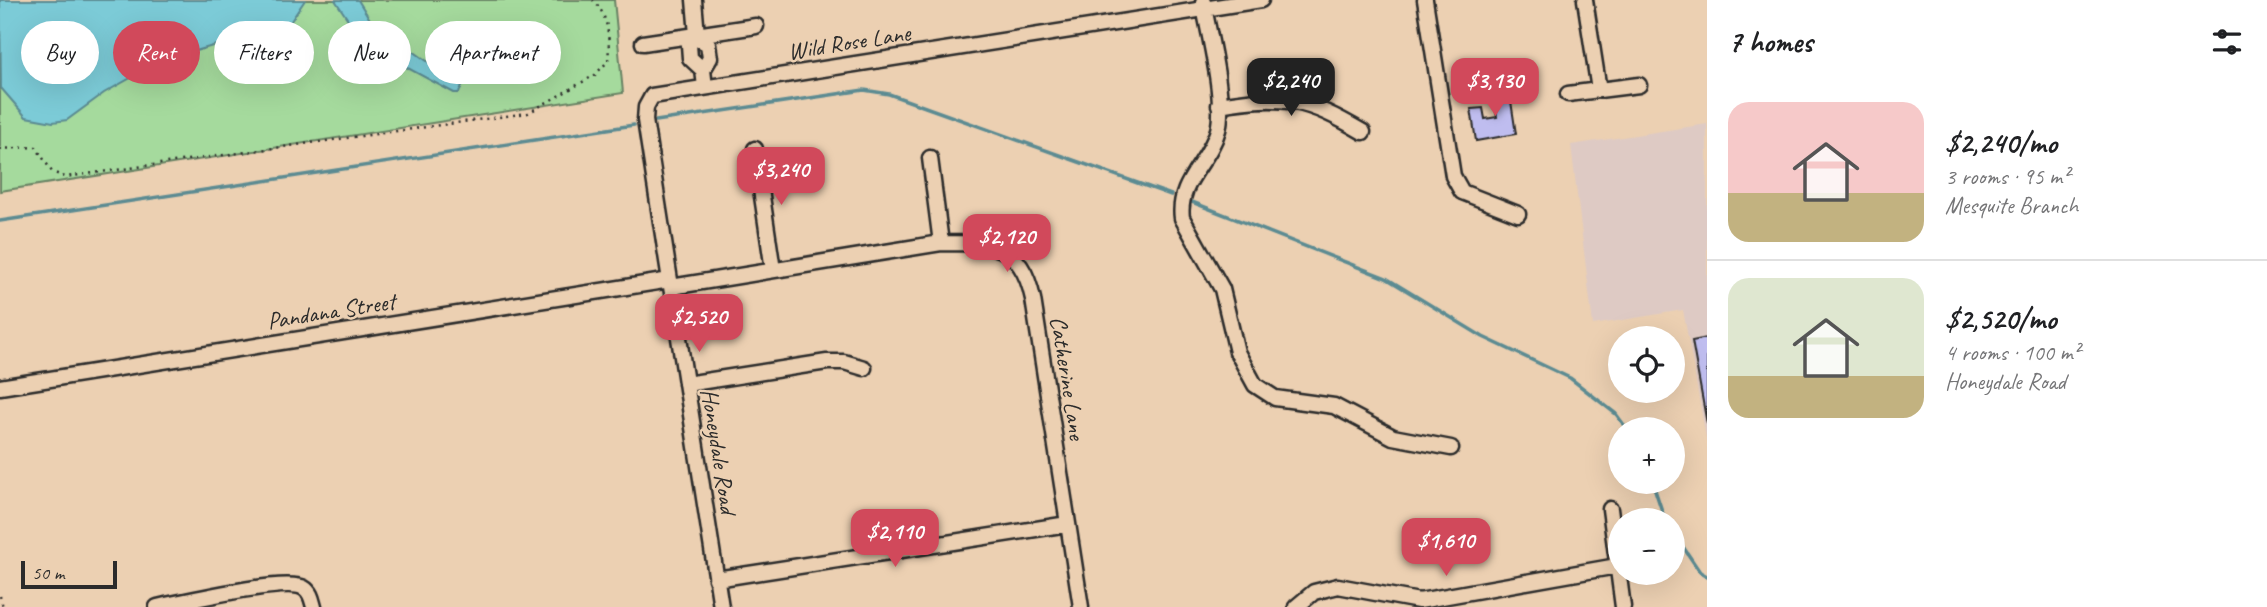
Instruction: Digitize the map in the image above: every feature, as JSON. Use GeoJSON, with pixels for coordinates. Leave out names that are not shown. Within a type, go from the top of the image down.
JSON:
{"type":"FeatureCollection","features":[{"type":"Feature","properties":{"kind":"street"},"geometry":{"type":"LineString","coordinates":[[697,0],[697,36]]}},
{"type":"Feature","properties":{"kind":"street","name":"Wild Rose Lane"},"geometry":{"type":"LineString","coordinates":[[652,96],[1204,4],[1261,0]]}},
{"type":"Feature","properties":{"kind":"street"},"geometry":{"type":"LineString","coordinates":[[1425,0],[1453,176],[1462,192],[1518,214]]}},
{"type":"Feature","properties":{"kind":"street"},"geometry":{"type":"LineString","coordinates":[[1585,0],[1599,90]]}},
{"type":"Feature","properties":{"kind":"street"},"geometry":{"type":"LineString","coordinates":[[1204,4],[1219,105],[1218,129],[1187,183],[1181,206],[1182,218],[1227,301],[1237,352],[1248,376],[1255,386],[1275,398],[1334,406],[1393,437],[1451,448]]}},
{"type":"Feature","properties":{"kind":"street"},"geometry":{"type":"LineString","coordinates":[[643,43],[756,26]]}},
{"type":"Feature","properties":{"kind":"street"},"geometry":{"type":"LineString","coordinates":[[697,36],[708,44],[710,58],[703,70],[705,87]]}},
{"type":"Feature","properties":{"kind":"street"},"geometry":{"type":"LineString","coordinates":[[1568,94],[1639,85]]}},
{"type":"Feature","properties":{"kind":"street","name":"Honeydale Road"},"geometry":{"type":"LineString","coordinates":[[652,96],[646,107],[645,120],[720,607]]}},
{"type":"Feature","properties":{"kind":"street"},"geometry":{"type":"LineString","coordinates":[[1219,105],[1283,98],[1323,110],[1363,132]]}},
{"type":"Feature","properties":{"kind":"street"},"geometry":{"type":"LineString","coordinates":[[755,149],[773,270]]}},
{"type":"Feature","properties":{"kind":"street"},"geometry":{"type":"LineString","coordinates":[[930,158],[941,243]]}},
{"type":"Feature","properties":{"kind":"street","name":"Catherine Lane"},"geometry":{"type":"LineString","coordinates":[[670,284],[941,243],[980,243],[1018,260],[1026,271],[1033,299],[1082,607]]}},
{"type":"Feature","properties":{"kind":"street","name":"Pandana Street"},"geometry":{"type":"LineString","coordinates":[[0,387],[670,284]]}},
{"type":"Feature","properties":{"kind":"street"},"geometry":{"type":"LineString","coordinates":[[686,384],[827,362],[844,362],[864,368]]}},
{"type":"Feature","properties":{"kind":"street"},"geometry":{"type":"LineString","coordinates":[[716,579],[1068,524]]}},
{"type":"Feature","properties":{"kind":"street"},"geometry":{"type":"LineString","coordinates":[[1296,607],[1314,592],[1338,586],[1419,601],[1608,568]]}},
{"type":"Feature","properties":{"kind":"street"},"geometry":{"type":"LineString","coordinates":[[157,607],[281,584],[304,587],[311,595],[314,607]]}},
{"type":"Feature","properties":{"kind":"street"},"geometry":{"type":"LineString","coordinates":[[1620,585],[1623,607]]}},
{"type":"Feature","properties":{"kind":"path"},"geometry":{"type":"LineString","coordinates":[[0,149],[36,148],[52,172],[65,177],[528,113],[595,75],[608,61],[610,42],[606,24],[602,9],[593,0]]}},
{"type":"Feature","properties":{"kind":"path"},"geometry":{"type":"LineString","coordinates":[[0,596],[3,607]]}},
{"type":"Feature","properties":{"kind":"shaded area"},"geometry":{"type":"Polygon","coordinates":[[[1707,124],[1707,443],[1683,310],[1593,325],[1571,145],[1707,124]]]}},
{"type":"Feature","properties":{"kind":"green space"},"geometry":{"type":"Polygon","coordinates":[[[0,0],[614,0],[623,93],[0,191],[0,0]]]}},
{"type":"Feature","properties":{"kind":"water"},"geometry":{"type":"Polygon","coordinates":[[[0,0],[305,0],[291,21],[214,21],[214,46],[200,50],[200,21],[113,21],[113,84],[120,84],[67,120],[53,122],[26,117],[1,88],[0,0]]]}},
{"type":"Feature","properties":{"kind":"water"},"geometry":{"type":"Polygon","coordinates":[[[335,0],[358,0],[371,21],[349,21],[335,0]]]}},
{"type":"Feature","properties":{"kind":"water"},"geometry":{"type":"Polygon","coordinates":[[[411,50],[425,60],[425,77],[411,70],[411,50]]]}},
{"type":"Feature","properties":{"kind":"water"},"geometry":{"type":"Polygon","coordinates":[[[437,84],[462,86],[459,93],[437,84]]]}},
{"type":"Feature","properties":{"kind":"building"},"geometry":{"type":"Polygon","coordinates":[[[1509,88],[1516,134],[1476,141],[1471,109],[1483,108],[1485,119],[1497,117],[1493,91],[1509,88]]]}},
{"type":"Feature","properties":{"kind":"building"},"geometry":{"type":"Polygon","coordinates":[[[1707,338],[1707,424],[1692,341],[1707,338]]]}},
{"type":"Feature","properties":{"kind":"waterway"},"geometry":{"type":"LineString","coordinates":[[656,121],[864,90],[889,94],[1171,195]]}},
{"type":"Feature","properties":{"kind":"waterway"},"geometry":{"type":"LineString","coordinates":[[0,221],[634,125]]}},
{"type":"Feature","properties":{"kind":"waterway"},"geometry":{"type":"LineString","coordinates":[[1192,202],[1386,278],[1483,337],[1570,378],[1618,417]]}},
{"type":"Feature","properties":{"kind":"waterway"},"geometry":{"type":"LineString","coordinates":[[1656,494],[1661,508]]}},
{"type":"Feature","properties":{"kind":"waterway"},"geometry":{"type":"LineString","coordinates":[[1685,550],[1700,572],[1707,576]]}}]}
